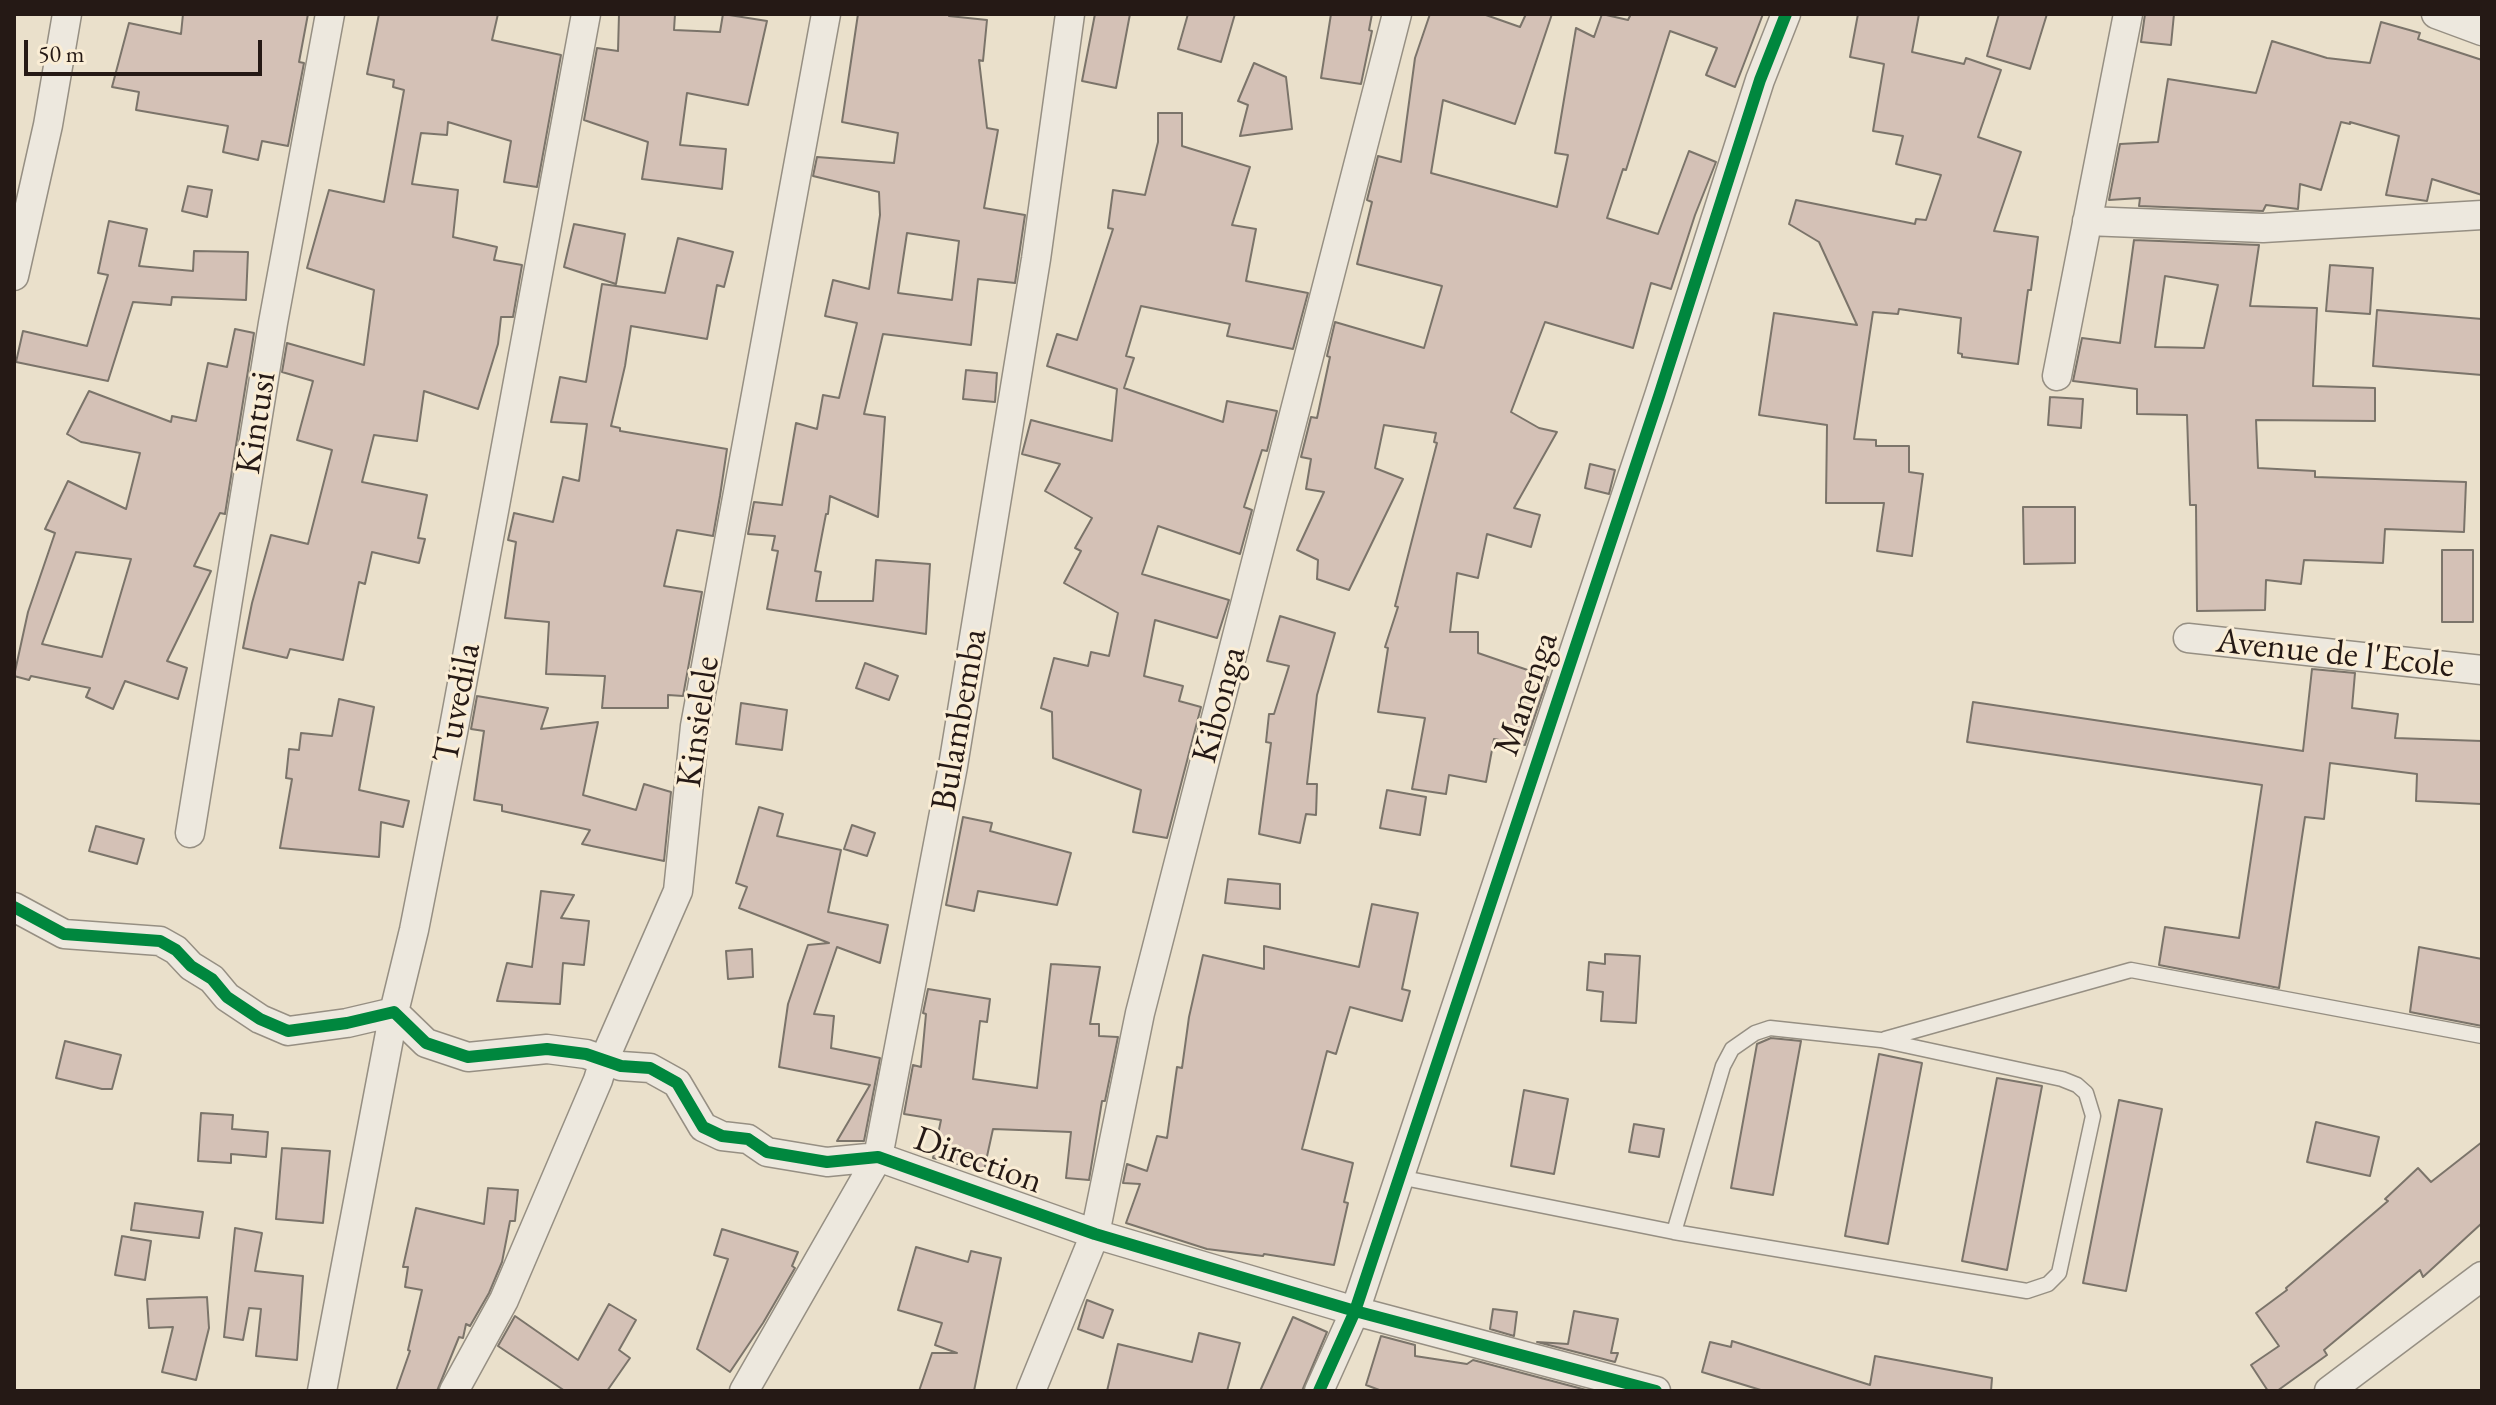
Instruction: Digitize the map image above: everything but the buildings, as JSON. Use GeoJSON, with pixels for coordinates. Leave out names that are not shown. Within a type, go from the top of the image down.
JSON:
{"type":"FeatureCollection","features":[{"type":"Feature","properties":{"kind":"street"},"geometry":{"type":"LineString","coordinates":[[14,276],[48,125],[67,14]]}},
{"type":"Feature","properties":{"kind":"street","name":"Kintusi"},"geometry":{"type":"LineString","coordinates":[[190,833],[273,323],[330,14]]}},
{"type":"Feature","properties":{"kind":"street","name":"Tuvedila"},"geometry":{"type":"LineString","coordinates":[[322,1391],[394,1012],[414,930],[457,712],[586,14]]}},
{"type":"Feature","properties":{"kind":"street","name":"Kinsielele"},"geometry":{"type":"LineString","coordinates":[[454,1391],[504,1300],[678,891],[695,726],[826,14]]}},
{"type":"Feature","properties":{"kind":"street","name":"Bulambemba"},"geometry":{"type":"LineString","coordinates":[[744,1391],[878,1157],[953,766],[1036,259],[1070,14]]}},
{"type":"Feature","properties":{"kind":"street","name":"Kibonga"},"geometry":{"type":"LineString","coordinates":[[1031,1391],[1095,1234],[1140,1013],[1397,14]]}},
{"type":"Feature","properties":{"kind":"street","name":"Manenga"},"geometry":{"type":"LineString","coordinates":[[1319,1391],[1355,1311],[1654,411],[1760,80],[1786,14]]}},
{"type":"Feature","properties":{"kind":"street"},"geometry":{"type":"LineString","coordinates":[[2057,376],[2128,14]]}},
{"type":"Feature","properties":{"kind":"street"},"geometry":{"type":"LineString","coordinates":[[2436,14],[2481,27]]}},
{"type":"Feature","properties":{"kind":"street"},"geometry":{"type":"LineString","coordinates":[[2087,221],[2263,228],[2482,215]]}},
{"type":"Feature","properties":{"kind":"street","name":"Avenue de l'Ecole"},"geometry":{"type":"LineString","coordinates":[[2188,638],[2482,670]]}},
{"type":"Feature","properties":{"kind":"street"},"geometry":{"type":"LineString","coordinates":[[14,907],[64,934],[160,941],[212,979],[227,997],[260,1019],[288,1031],[347,1023],[394,1012]]}},
{"type":"Feature","properties":{"kind":"street","name":"Direction"},"geometry":{"type":"LineString","coordinates":[[394,1012],[426,1043],[468,1057],[547,1049],[586,1054],[621,1066],[650,1068],[677,1083],[703,1127],[722,1136],[748,1139],[767,1152],[827,1162],[878,1157],[1095,1234],[1615,1385],[1656,1391]]}},
{"type":"Feature","properties":{"kind":"street"},"geometry":{"type":"LineString","coordinates":[[2329,1391],[2482,1276]]}},
{"type":"Feature","properties":{"kind":"lane"},"geometry":{"type":"LineString","coordinates":[[1881,1040],[2131,970],[2482,1036]]}},
{"type":"Feature","properties":{"kind":"lane"},"geometry":{"type":"LineString","coordinates":[[1399,1177],[1674,1232],[2027,1291],[2048,1284],[2059,1273],[2093,1116],[2086,1093],[2062,1079],[1881,1040],[1770,1028],[1755,1033],[1732,1049],[1723,1066],[1674,1232]]}},
{"type":"Feature","properties":{"kind":"cycle path"},"geometry":{"type":"LineString","coordinates":[[1319,1391],[1355,1311],[1659,396],[1760,80],[1786,14]]}},
{"type":"Feature","properties":{"kind":"cycle path"},"geometry":{"type":"LineString","coordinates":[[14,907],[64,934],[160,941],[212,979],[227,997],[260,1019],[288,1031],[347,1023],[394,1012],[426,1043],[468,1057],[547,1049],[586,1054],[621,1066],[650,1068],[677,1083],[703,1127],[722,1136],[748,1139],[767,1152],[827,1162],[878,1157],[1095,1234],[1355,1311],[1656,1391]]}}]}
